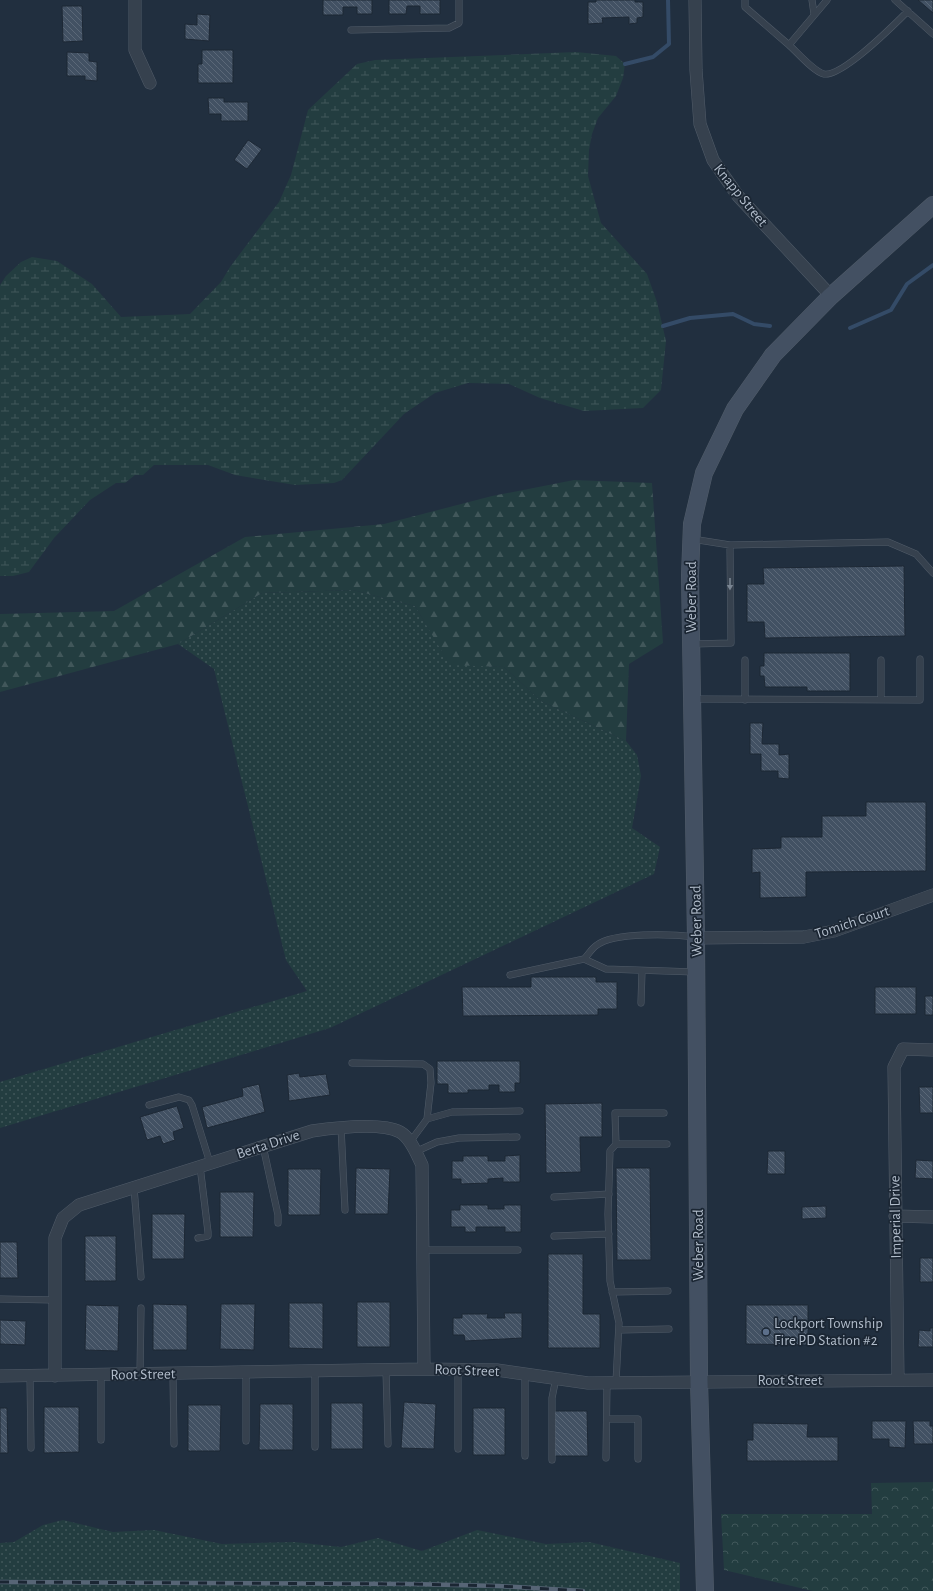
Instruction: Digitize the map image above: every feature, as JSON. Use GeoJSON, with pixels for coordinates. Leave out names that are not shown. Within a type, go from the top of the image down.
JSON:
{"type":"FeatureCollection","features":[{"type":"Feature","properties":{"kind":"main road","name":"Weber Road"},"geometry":{"type":"LineString","coordinates":[[704,1591],[699,1381],[697,972],[690,575],[692,524],[704,473],[734,409],[774,355],[831,296],[933,205]]}},
{"type":"Feature","properties":{"kind":"street"},"geometry":{"type":"LineString","coordinates":[[135,0],[135,50],[150,83]]}},
{"type":"Feature","properties":{"kind":"street","name":"Knapp Street"},"geometry":{"type":"LineString","coordinates":[[695,0],[696,70],[700,124],[713,160],[738,196],[831,296]]}},
{"type":"Feature","properties":{"kind":"street","name":"Tomich Court"},"geometry":{"type":"LineString","coordinates":[[696,938],[804,937],[834,931],[933,895]]}},
{"type":"Feature","properties":{"kind":"street","name":"Imperial Drive"},"geometry":{"type":"LineString","coordinates":[[898,1380],[894,1067],[903,1049],[933,1050]]}},
{"type":"Feature","properties":{"kind":"street","name":"Berta Drive"},"geometry":{"type":"LineString","coordinates":[[55,1376],[55,1238],[64,1218],[79,1205],[312,1131],[341,1127],[382,1128],[401,1132],[413,1147]]}},
{"type":"Feature","properties":{"kind":"street"},"geometry":{"type":"LineString","coordinates":[[413,1147],[422,1165],[424,1369]]}},
{"type":"Feature","properties":{"kind":"street"},"geometry":{"type":"LineString","coordinates":[[895,1216],[933,1217]]}},
{"type":"Feature","properties":{"kind":"street","name":"Root Street"},"geometry":{"type":"LineString","coordinates":[[0,1376],[458,1369],[497,1370],[588,1382],[933,1380]]}},
{"type":"Feature","properties":{"kind":"lane"},"geometry":{"type":"LineString","coordinates":[[351,30],[449,28],[459,23],[459,0]]}},
{"type":"Feature","properties":{"kind":"lane"},"geometry":{"type":"LineString","coordinates":[[745,0],[746,8],[789,45],[816,71],[824,74],[834,74],[880,40],[908,11]]}},
{"type":"Feature","properties":{"kind":"lane"},"geometry":{"type":"LineString","coordinates":[[812,0],[814,14]]}},
{"type":"Feature","properties":{"kind":"lane"},"geometry":{"type":"LineString","coordinates":[[789,45],[827,0]]}},
{"type":"Feature","properties":{"kind":"lane"},"geometry":{"type":"LineString","coordinates":[[895,0],[933,34]]}},
{"type":"Feature","properties":{"kind":"lane"},"geometry":{"type":"LineString","coordinates":[[691,539],[730,545],[888,542],[916,554],[933,573]]}},
{"type":"Feature","properties":{"kind":"lane"},"geometry":{"type":"LineString","coordinates":[[691,644],[731,643],[730,545]]}},
{"type":"Feature","properties":{"kind":"lane"},"geometry":{"type":"LineString","coordinates":[[692,699],[920,700],[920,659]]}},
{"type":"Feature","properties":{"kind":"lane"},"geometry":{"type":"LineString","coordinates":[[745,660],[745,700]]}},
{"type":"Feature","properties":{"kind":"lane"},"geometry":{"type":"LineString","coordinates":[[881,700],[882,660]]}},
{"type":"Feature","properties":{"kind":"lane"},"geometry":{"type":"LineString","coordinates":[[510,975],[584,959],[597,945],[619,937],[676,935],[696,938]]}},
{"type":"Feature","properties":{"kind":"lane"},"geometry":{"type":"LineString","coordinates":[[584,959],[606,969],[697,972]]}},
{"type":"Feature","properties":{"kind":"lane"},"geometry":{"type":"LineString","coordinates":[[641,1003],[642,971]]}},
{"type":"Feature","properties":{"kind":"lane"},"geometry":{"type":"LineString","coordinates":[[352,1064],[423,1064],[430,1069],[431,1083],[427,1119],[413,1147]]}},
{"type":"Feature","properties":{"kind":"lane"},"geometry":{"type":"LineString","coordinates":[[149,1105],[179,1097],[189,1100],[192,1105],[205,1165],[208,1236],[198,1238]]}},
{"type":"Feature","properties":{"kind":"lane"},"geometry":{"type":"LineString","coordinates":[[427,1119],[452,1112],[520,1111]]}},
{"type":"Feature","properties":{"kind":"lane"},"geometry":{"type":"LineString","coordinates":[[606,1458],[607,1419],[619,1330],[610,1281],[609,1234],[610,1151],[616,1144],[615,1113],[664,1113]]}},
{"type":"Feature","properties":{"kind":"lane"},"geometry":{"type":"LineString","coordinates":[[341,1127],[345,1210]]}},
{"type":"Feature","properties":{"kind":"lane"},"geometry":{"type":"LineString","coordinates":[[413,1147],[459,1138],[517,1137]]}},
{"type":"Feature","properties":{"kind":"lane"},"geometry":{"type":"LineString","coordinates":[[616,1144],[667,1144]]}},
{"type":"Feature","properties":{"kind":"lane"},"geometry":{"type":"LineString","coordinates":[[263,1146],[278,1215],[278,1223]]}},
{"type":"Feature","properties":{"kind":"lane"},"geometry":{"type":"LineString","coordinates":[[134,1187],[141,1277]]}},
{"type":"Feature","properties":{"kind":"lane"},"geometry":{"type":"LineString","coordinates":[[554,1197],[609,1194]]}},
{"type":"Feature","properties":{"kind":"lane"},"geometry":{"type":"LineString","coordinates":[[554,1236],[609,1234]]}},
{"type":"Feature","properties":{"kind":"lane"},"geometry":{"type":"LineString","coordinates":[[423,1250],[518,1250]]}},
{"type":"Feature","properties":{"kind":"lane"},"geometry":{"type":"LineString","coordinates":[[612,1292],[668,1292]]}},
{"type":"Feature","properties":{"kind":"lane"},"geometry":{"type":"LineString","coordinates":[[0,1299],[55,1300]]}},
{"type":"Feature","properties":{"kind":"lane"},"geometry":{"type":"LineString","coordinates":[[140,1374],[141,1308]]}},
{"type":"Feature","properties":{"kind":"lane"},"geometry":{"type":"LineString","coordinates":[[619,1330],[669,1329]]}},
{"type":"Feature","properties":{"kind":"lane"},"geometry":{"type":"LineString","coordinates":[[458,1369],[458,1449]]}},
{"type":"Feature","properties":{"kind":"lane"},"geometry":{"type":"LineString","coordinates":[[386,1370],[388,1444]]}},
{"type":"Feature","properties":{"kind":"lane"},"geometry":{"type":"LineString","coordinates":[[315,1371],[315,1447]]}},
{"type":"Feature","properties":{"kind":"lane"},"geometry":{"type":"LineString","coordinates":[[246,1372],[246,1441]]}},
{"type":"Feature","properties":{"kind":"lane"},"geometry":{"type":"LineString","coordinates":[[173,1374],[174,1444]]}},
{"type":"Feature","properties":{"kind":"lane"},"geometry":{"type":"LineString","coordinates":[[524,1374],[525,1456]]}},
{"type":"Feature","properties":{"kind":"lane"},"geometry":{"type":"LineString","coordinates":[[101,1375],[101,1440]]}},
{"type":"Feature","properties":{"kind":"lane"},"geometry":{"type":"LineString","coordinates":[[30,1376],[31,1448]]}},
{"type":"Feature","properties":{"kind":"lane"},"geometry":{"type":"LineString","coordinates":[[552,1460],[552,1398],[556,1378]]}},
{"type":"Feature","properties":{"kind":"lane"},"geometry":{"type":"LineString","coordinates":[[607,1419],[638,1419],[638,1459]]}},
{"type":"Feature","properties":{"kind":"green space"},"geometry":{"type":"Polygon","coordinates":[[[576,52],[616,56],[625,64],[623,78],[616,96],[598,118],[592,134],[589,150],[588,176],[601,223],[647,274],[657,302],[666,341],[661,390],[643,408],[584,411],[540,398],[509,384],[468,383],[435,393],[404,414],[342,480],[334,483],[295,485],[235,475],[208,465],[154,465],[143,475],[135,475],[125,483],[116,483],[90,500],[54,538],[29,572],[13,576],[0,576],[0,285],[6,276],[21,262],[32,257],[57,261],[92,284],[121,317],[190,314],[221,282],[230,267],[279,202],[291,175],[308,110],[357,64],[375,60],[576,52]]]}},
{"type":"Feature","properties":{"kind":"green space"},"geometry":{"type":"Polygon","coordinates":[[[574,480],[652,483],[663,643],[629,664],[626,741],[541,701],[504,667],[450,665],[415,606],[353,590],[262,593],[178,644],[0,692],[0,614],[114,611],[245,537],[384,524],[492,496],[574,480]]]}},
{"type":"Feature","properties":{"kind":"green space"},"geometry":{"type":"Polygon","coordinates":[[[353,590],[415,606],[450,664],[504,667],[541,701],[626,741],[637,755],[641,776],[632,828],[660,847],[654,874],[330,1028],[0,1128],[0,1082],[307,991],[286,960],[214,669],[178,644],[262,593],[353,590]]]}},
{"type":"Feature","properties":{"kind":"green space"},"geometry":{"type":"Polygon","coordinates":[[[933,1482],[933,1591],[813,1591],[724,1570],[721,1514],[872,1514],[871,1483],[933,1482]]]}},
{"type":"Feature","properties":{"kind":"green space"},"geometry":{"type":"Polygon","coordinates":[[[63,1520],[113,1532],[154,1530],[222,1544],[294,1542],[341,1547],[378,1538],[422,1551],[477,1530],[546,1544],[589,1542],[680,1563],[680,1591],[0,1591],[0,1543],[14,1542],[43,1525],[63,1520]]]}},
{"type":"Feature","properties":{"kind":"building"},"geometry":{"type":"Polygon","coordinates":[[[323,0],[372,0],[372,14],[357,14],[357,7],[343,7],[343,15],[323,15],[323,0]]]}},
{"type":"Feature","properties":{"kind":"building"},"geometry":{"type":"Polygon","coordinates":[[[389,0],[440,0],[440,14],[420,14],[420,6],[407,6],[406,14],[389,14],[389,0]]]}},
{"type":"Feature","properties":{"kind":"building"},"geometry":{"type":"Polygon","coordinates":[[[596,0],[635,0],[635,2],[643,2],[643,17],[637,18],[637,23],[629,24],[629,17],[602,18],[603,23],[588,24],[588,2],[596,2],[596,0]]]}},
{"type":"Feature","properties":{"kind":"building"},"geometry":{"type":"Polygon","coordinates":[[[918,0],[933,0],[933,13],[918,0]]]}},
{"type":"Feature","properties":{"kind":"building"},"geometry":{"type":"Polygon","coordinates":[[[62,6],[82,6],[83,41],[63,42],[62,6]]]}},
{"type":"Feature","properties":{"kind":"building"},"geometry":{"type":"Polygon","coordinates":[[[197,14],[210,15],[209,41],[185,39],[185,24],[197,25],[197,14]]]}},
{"type":"Feature","properties":{"kind":"building"},"geometry":{"type":"Polygon","coordinates":[[[202,50],[233,50],[233,83],[198,83],[198,64],[202,64],[202,50]]]}},
{"type":"Feature","properties":{"kind":"building"},"geometry":{"type":"Polygon","coordinates":[[[67,52],[89,53],[89,61],[97,62],[97,81],[85,80],[85,76],[67,76],[67,52]]]}},
{"type":"Feature","properties":{"kind":"building"},"geometry":{"type":"Polygon","coordinates":[[[208,98],[224,98],[224,102],[248,102],[248,121],[221,121],[221,114],[209,114],[208,98]]]}},
{"type":"Feature","properties":{"kind":"building"},"geometry":{"type":"Polygon","coordinates":[[[248,140],[262,149],[247,169],[234,160],[248,140]]]}},
{"type":"Feature","properties":{"kind":"building"},"geometry":{"type":"Polygon","coordinates":[[[904,566],[905,636],[765,638],[764,622],[747,622],[747,584],[764,584],[763,568],[904,566]]]}},
{"type":"Feature","properties":{"kind":"building"},"geometry":{"type":"Polygon","coordinates":[[[764,653],[850,653],[850,691],[807,691],[807,687],[765,687],[764,676],[760,676],[760,666],[764,666],[764,653]]]}},
{"type":"Feature","properties":{"kind":"building"},"geometry":{"type":"Polygon","coordinates":[[[750,723],[763,723],[762,744],[779,744],[779,755],[789,754],[789,779],[778,778],[778,771],[761,771],[761,754],[750,754],[750,723]]]}},
{"type":"Feature","properties":{"kind":"building"},"geometry":{"type":"Polygon","coordinates":[[[866,802],[926,802],[926,871],[806,872],[806,897],[760,898],[760,872],[752,873],[752,849],[781,848],[781,837],[822,837],[822,816],[866,816],[866,802]]]}},
{"type":"Feature","properties":{"kind":"building"},"geometry":{"type":"Polygon","coordinates":[[[531,977],[596,977],[596,982],[617,982],[617,1009],[598,1009],[598,1015],[463,1016],[462,987],[531,987],[531,977]]]}},
{"type":"Feature","properties":{"kind":"building"},"geometry":{"type":"Polygon","coordinates":[[[875,987],[916,987],[916,1014],[875,1014],[875,987]]]}},
{"type":"Feature","properties":{"kind":"building"},"geometry":{"type":"Polygon","coordinates":[[[925,996],[933,996],[933,1015],[925,1015],[925,996]]]}},
{"type":"Feature","properties":{"kind":"building"},"geometry":{"type":"Polygon","coordinates":[[[437,1061],[520,1061],[520,1083],[515,1083],[515,1092],[499,1092],[499,1085],[489,1085],[489,1090],[468,1090],[468,1093],[448,1093],[448,1084],[437,1084],[437,1061]]]}},
{"type":"Feature","properties":{"kind":"building"},"geometry":{"type":"Polygon","coordinates":[[[299,1073],[300,1077],[326,1074],[330,1095],[289,1101],[287,1075],[299,1073]]]}},
{"type":"Feature","properties":{"kind":"building"},"geometry":{"type":"Polygon","coordinates":[[[259,1084],[265,1112],[207,1128],[202,1107],[243,1096],[242,1088],[259,1084]]]}},
{"type":"Feature","properties":{"kind":"building"},"geometry":{"type":"Polygon","coordinates":[[[919,1087],[933,1087],[933,1113],[920,1113],[919,1087]]]}},
{"type":"Feature","properties":{"kind":"building"},"geometry":{"type":"Polygon","coordinates":[[[602,1103],[602,1137],[580,1137],[581,1172],[546,1173],[545,1104],[602,1103]]]}},
{"type":"Feature","properties":{"kind":"building"},"geometry":{"type":"Polygon","coordinates":[[[177,1106],[184,1128],[173,1132],[175,1140],[163,1144],[160,1136],[147,1140],[140,1117],[177,1106]]]}},
{"type":"Feature","properties":{"kind":"building"},"geometry":{"type":"Polygon","coordinates":[[[768,1151],[785,1151],[785,1174],[767,1174],[768,1151]]]}},
{"type":"Feature","properties":{"kind":"building"},"geometry":{"type":"Polygon","coordinates":[[[520,1155],[520,1182],[503,1182],[503,1178],[488,1179],[488,1183],[461,1184],[461,1179],[452,1179],[452,1161],[463,1161],[463,1156],[488,1156],[488,1161],[505,1161],[505,1156],[520,1155]]]}},
{"type":"Feature","properties":{"kind":"building"},"geometry":{"type":"Polygon","coordinates":[[[916,1160],[933,1161],[933,1179],[915,1178],[916,1160]]]}},
{"type":"Feature","properties":{"kind":"building"},"geometry":{"type":"Polygon","coordinates":[[[356,1168],[390,1169],[388,1214],[355,1214],[356,1168]]]}},
{"type":"Feature","properties":{"kind":"building"},"geometry":{"type":"Polygon","coordinates":[[[616,1168],[650,1168],[651,1260],[617,1260],[616,1168]]]}},
{"type":"Feature","properties":{"kind":"building"},"geometry":{"type":"Polygon","coordinates":[[[288,1169],[321,1169],[320,1215],[288,1215],[288,1169]]]}},
{"type":"Feature","properties":{"kind":"building"},"geometry":{"type":"Polygon","coordinates":[[[220,1192],[254,1192],[253,1237],[220,1237],[220,1192]]]}},
{"type":"Feature","properties":{"kind":"building"},"geometry":{"type":"Polygon","coordinates":[[[460,1205],[488,1205],[488,1209],[504,1209],[504,1205],[521,1205],[521,1232],[505,1232],[505,1227],[476,1227],[476,1232],[465,1232],[465,1227],[451,1227],[451,1210],[460,1210],[460,1205]]]}},
{"type":"Feature","properties":{"kind":"building"},"geometry":{"type":"Polygon","coordinates":[[[826,1206],[826,1218],[802,1219],[802,1207],[826,1206]]]}},
{"type":"Feature","properties":{"kind":"building"},"geometry":{"type":"Polygon","coordinates":[[[152,1214],[185,1214],[184,1259],[152,1259],[152,1214]]]}},
{"type":"Feature","properties":{"kind":"building"},"geometry":{"type":"Polygon","coordinates":[[[85,1236],[116,1236],[116,1281],[85,1281],[85,1236]]]}},
{"type":"Feature","properties":{"kind":"building"},"geometry":{"type":"Polygon","coordinates":[[[0,1242],[17,1242],[18,1278],[0,1278],[0,1242]]]}},
{"type":"Feature","properties":{"kind":"building"},"geometry":{"type":"Polygon","coordinates":[[[548,1254],[583,1254],[583,1314],[600,1314],[600,1348],[548,1348],[548,1254]]]}},
{"type":"Feature","properties":{"kind":"building"},"geometry":{"type":"Polygon","coordinates":[[[920,1258],[933,1258],[933,1282],[920,1282],[920,1258]]]}},
{"type":"Feature","properties":{"kind":"building"},"geometry":{"type":"Polygon","coordinates":[[[357,1302],[390,1302],[390,1347],[357,1347],[357,1302]]]}},
{"type":"Feature","properties":{"kind":"building"},"geometry":{"type":"Polygon","coordinates":[[[289,1303],[323,1303],[323,1349],[289,1348],[289,1303]]]}},
{"type":"Feature","properties":{"kind":"building"},"geometry":{"type":"Polygon","coordinates":[[[153,1304],[187,1305],[187,1350],[153,1350],[153,1304]]]}},
{"type":"Feature","properties":{"kind":"building"},"geometry":{"type":"Polygon","coordinates":[[[221,1304],[255,1304],[254,1350],[220,1349],[221,1304]]]}},
{"type":"Feature","properties":{"kind":"building"},"geometry":{"type":"Polygon","coordinates":[[[86,1305],[119,1306],[118,1351],[85,1350],[86,1305]]]}},
{"type":"Feature","properties":{"kind":"building"},"geometry":{"type":"Polygon","coordinates":[[[746,1305],[808,1305],[808,1345],[746,1344],[746,1305]]]}},
{"type":"Feature","properties":{"kind":"building"},"geometry":{"type":"Polygon","coordinates":[[[504,1313],[522,1313],[522,1338],[465,1341],[464,1335],[453,1335],[453,1318],[462,1318],[462,1314],[488,1314],[487,1318],[505,1318],[504,1313]]]}},
{"type":"Feature","properties":{"kind":"building"},"geometry":{"type":"Polygon","coordinates":[[[0,1320],[26,1321],[25,1345],[0,1344],[0,1320]]]}},
{"type":"Feature","properties":{"kind":"building"},"geometry":{"type":"Polygon","coordinates":[[[930,1328],[933,1328],[933,1347],[918,1347],[919,1330],[930,1331],[930,1328]]]}},
{"type":"Feature","properties":{"kind":"building"},"geometry":{"type":"Polygon","coordinates":[[[404,1402],[436,1404],[434,1449],[401,1448],[404,1402]]]}},
{"type":"Feature","properties":{"kind":"building"},"geometry":{"type":"Polygon","coordinates":[[[331,1403],[363,1403],[363,1449],[331,1449],[331,1403]]]}},
{"type":"Feature","properties":{"kind":"building"},"geometry":{"type":"Polygon","coordinates":[[[260,1404],[293,1404],[293,1450],[259,1450],[260,1404]]]}},
{"type":"Feature","properties":{"kind":"building"},"geometry":{"type":"Polygon","coordinates":[[[188,1405],[221,1405],[220,1451],[188,1451],[188,1405]]]}},
{"type":"Feature","properties":{"kind":"building"},"geometry":{"type":"Polygon","coordinates":[[[44,1407],[79,1407],[79,1452],[44,1453],[44,1407]]]}},
{"type":"Feature","properties":{"kind":"building"},"geometry":{"type":"Polygon","coordinates":[[[0,1408],[7,1408],[8,1453],[0,1453],[0,1408]]]}},
{"type":"Feature","properties":{"kind":"building"},"geometry":{"type":"Polygon","coordinates":[[[473,1408],[505,1408],[505,1455],[473,1455],[473,1408]]]}},
{"type":"Feature","properties":{"kind":"building"},"geometry":{"type":"Polygon","coordinates":[[[554,1411],[587,1411],[588,1456],[554,1456],[554,1411]]]}},
{"type":"Feature","properties":{"kind":"building"},"geometry":{"type":"Polygon","coordinates":[[[872,1421],[906,1421],[905,1448],[889,1447],[889,1439],[872,1439],[872,1421]]]}},
{"type":"Feature","properties":{"kind":"building"},"geometry":{"type":"Polygon","coordinates":[[[913,1421],[930,1421],[930,1426],[933,1426],[933,1444],[914,1444],[913,1421]]]}},
{"type":"Feature","properties":{"kind":"building"},"geometry":{"type":"Polygon","coordinates":[[[753,1423],[808,1424],[807,1437],[838,1437],[838,1461],[747,1461],[747,1440],[753,1440],[753,1423]]]}},
{"type":"Feature","properties":{"kind":"waterway"},"geometry":{"type":"LineString","coordinates":[[625,64],[653,57],[669,44],[668,0]]}},
{"type":"Feature","properties":{"kind":"waterway"},"geometry":{"type":"LineString","coordinates":[[850,328],[891,310],[907,284],[933,265]]}},
{"type":"Feature","properties":{"kind":"waterway"},"geometry":{"type":"LineString","coordinates":[[663,326],[690,318],[733,314],[754,324],[770,326]]}},
{"type":"Feature","properties":{"kind":"railway"},"geometry":{"type":"LineString","coordinates":[[0,1582],[410,1584],[499,1586],[583,1591]]}},
{"type":"Feature","properties":{"kind":"place","name":"Lockport Township Fire PD Station #2"},"geometry":{"type":"Point","coordinates":[766,1332]}}]}
